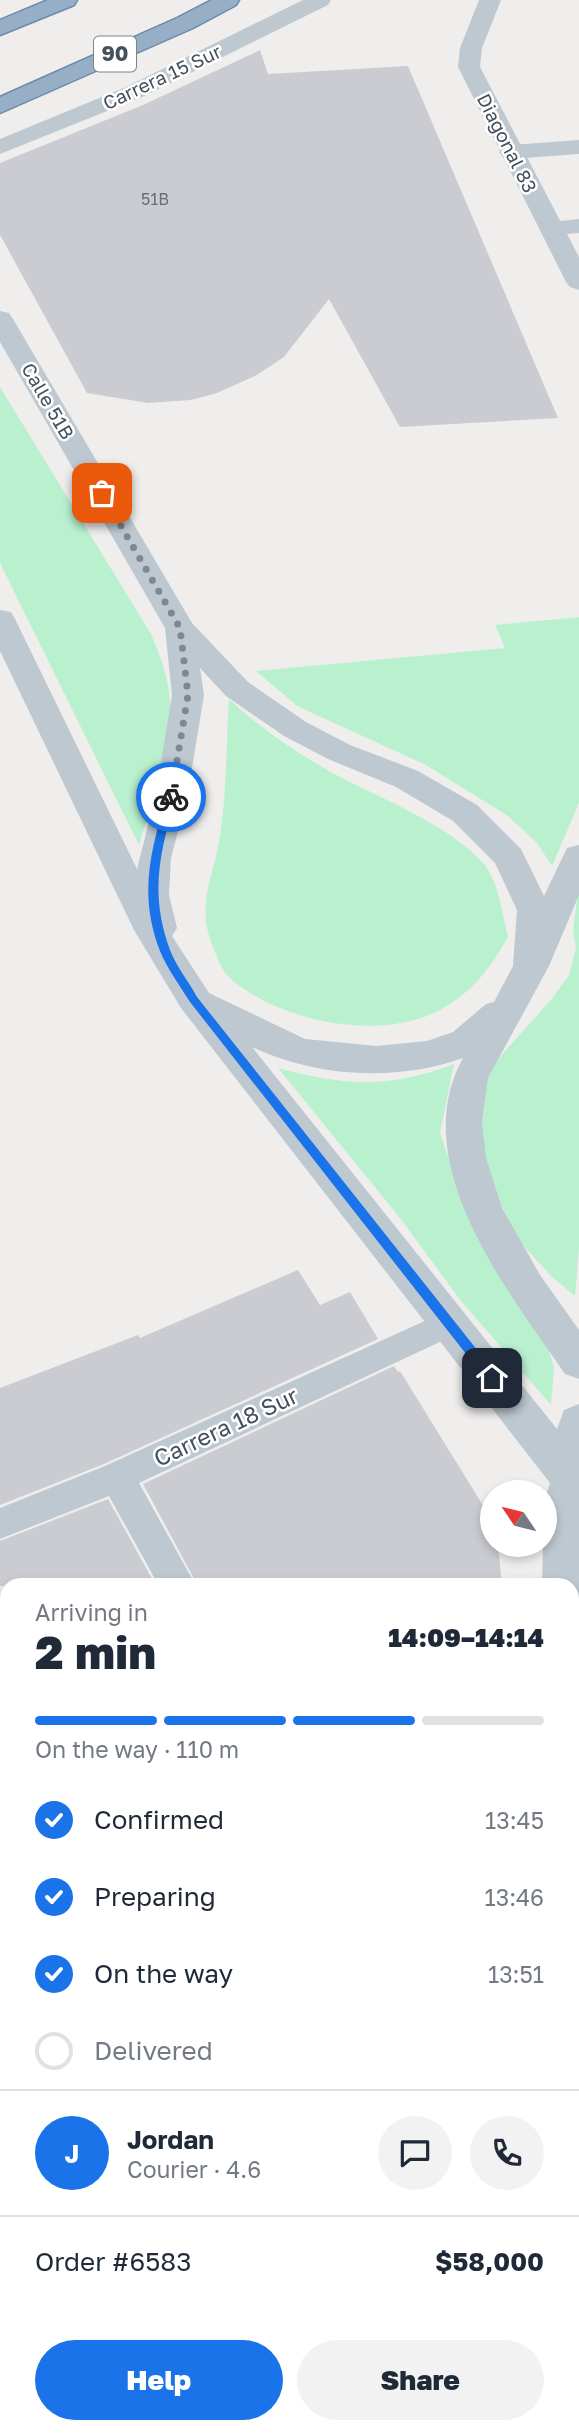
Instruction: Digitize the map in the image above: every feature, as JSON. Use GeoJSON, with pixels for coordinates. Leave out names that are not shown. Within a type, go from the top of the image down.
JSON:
{"type":"FeatureCollection","features":[{"type":"Feature","properties":{"kind":"highway"},"geometry":{"type":"LineString","coordinates":[[0,27],[66,0]]}},
{"type":"Feature","properties":{"kind":"highway","name":"90"},"geometry":{"type":"LineString","coordinates":[[0,106],[185,23],[228,0]]}},
{"type":"Feature","properties":{"kind":"street","name":"Carrera 15 Sur"},"geometry":{"type":"LineString","coordinates":[[0,147],[134,92],[320,0]]}},
{"type":"Feature","properties":{"kind":"street","name":"Diagonal 83"},"geometry":{"type":"LineString","coordinates":[[491,0],[471,48],[469,67],[579,282]]}},
{"type":"Feature","properties":{"kind":"street"},"geometry":{"type":"LineString","coordinates":[[512,152],[579,147]]}},
{"type":"Feature","properties":{"kind":"street"},"geometry":{"type":"LineString","coordinates":[[551,228],[579,226]]}},
{"type":"Feature","properties":{"kind":"street","name":"Calle 51B"},"geometry":{"type":"LineString","coordinates":[[0,319],[180,628]]}},
{"type":"Feature","properties":{"kind":"street"},"geometry":{"type":"LineString","coordinates":[[0,619],[113,856],[151,930],[194,999],[572,1479]]}},
{"type":"Feature","properties":{"kind":"street"},"geometry":{"type":"LineString","coordinates":[[165,951],[152,895],[154,858],[171,798],[185,726],[188,695],[180,628]]}},
{"type":"Feature","properties":{"kind":"street"},"geometry":{"type":"LineString","coordinates":[[180,628],[237,689],[295,729],[339,752],[407,779],[465,813],[509,857],[534,910],[531,966]]}},
{"type":"Feature","properties":{"kind":"street"},"geometry":{"type":"LineString","coordinates":[[579,856],[531,966],[470,1078],[463,1121],[467,1158],[483,1210],[526,1286],[579,1362]]}},
{"type":"Feature","properties":{"kind":"street"},"geometry":{"type":"LineString","coordinates":[[194,999],[287,1047],[330,1057],[380,1059],[427,1054],[464,1042],[509,1005]]}},
{"type":"Feature","properties":{"kind":"street"},"geometry":{"type":"LineString","coordinates":[[564,1578],[564,1506],[572,1479],[579,1422]]}},
{"type":"Feature","properties":{"kind":"lane","name":"Carrera 18 Sur"},"geometry":{"type":"LineString","coordinates":[[0,1524],[117,1477],[449,1323]]}},
{"type":"Feature","properties":{"kind":"lane"},"geometry":{"type":"LineString","coordinates":[[117,1477],[174,1578]]}},
{"type":"Feature","properties":{"kind":"green space"},"geometry":{"type":"Polygon","coordinates":[[[0,387],[151,634],[164,670],[170,707],[169,725],[159,777],[139,845],[0,563],[0,387]]]}},
{"type":"Feature","properties":{"kind":"green space"},"geometry":{"type":"Polygon","coordinates":[[[579,617],[579,803],[552,866],[537,843],[508,816],[426,765],[297,706],[256,671],[505,648],[495,625],[579,617]]]}},
{"type":"Feature","properties":{"kind":"green space"},"geometry":{"type":"Polygon","coordinates":[[[229,699],[297,752],[435,826],[453,837],[483,863],[493,878],[508,937],[487,969],[452,1003],[416,1020],[389,1025],[331,1023],[275,1006],[251,993],[223,970],[209,936],[206,899],[222,824],[229,699]]]}},
{"type":"Feature","properties":{"kind":"green space"},"geometry":{"type":"Polygon","coordinates":[[[579,887],[579,1247],[575,1296],[552,1277],[519,1241],[490,1183],[482,1155],[480,1106],[489,1069],[551,1000],[569,975],[576,948],[573,930],[579,887]]]}},
{"type":"Feature","properties":{"kind":"green space"},"geometry":{"type":"Polygon","coordinates":[[[454,1064],[440,1133],[453,1171],[544,1332],[554,1368],[551,1405],[461,1301],[400,1218],[278,1068],[325,1078],[367,1082],[408,1078],[454,1064]]]}},
{"type":"Feature","properties":{"kind":"building"},"geometry":{"type":"Polygon","coordinates":[[[260,50],[268,74],[408,66],[558,418],[400,427],[329,299],[284,357],[257,375],[217,393],[191,400],[148,403],[87,393],[0,235],[0,163],[143,105],[260,50]]]}},
{"type":"Feature","properties":{"kind":"building"},"geometry":{"type":"Polygon","coordinates":[[[298,1270],[320,1305],[350,1292],[378,1339],[104,1464],[0,1505],[0,1388],[138,1335],[140,1338],[298,1270]]]}},
{"type":"Feature","properties":{"kind":"building"},"geometry":{"type":"Polygon","coordinates":[[[394,1366],[400,1371],[480,1501],[480,1558],[499,1558],[501,1578],[194,1578],[143,1484],[394,1366]]]}},
{"type":"Feature","properties":{"kind":"building"},"geometry":{"type":"Polygon","coordinates":[[[108,1499],[152,1578],[0,1578],[0,1541],[108,1499]]]}},
{"type":"Feature","properties":{"kind":"way so far"},"geometry":{"type":"LineString","coordinates":[[102,493],[180,628],[188,695],[185,726],[171,797]]}},
{"type":"Feature","properties":{"kind":"route"},"geometry":{"type":"LineString","coordinates":[[171,797],[154,858],[152,895],[165,951],[194,999],[492,1378]]}}]}
